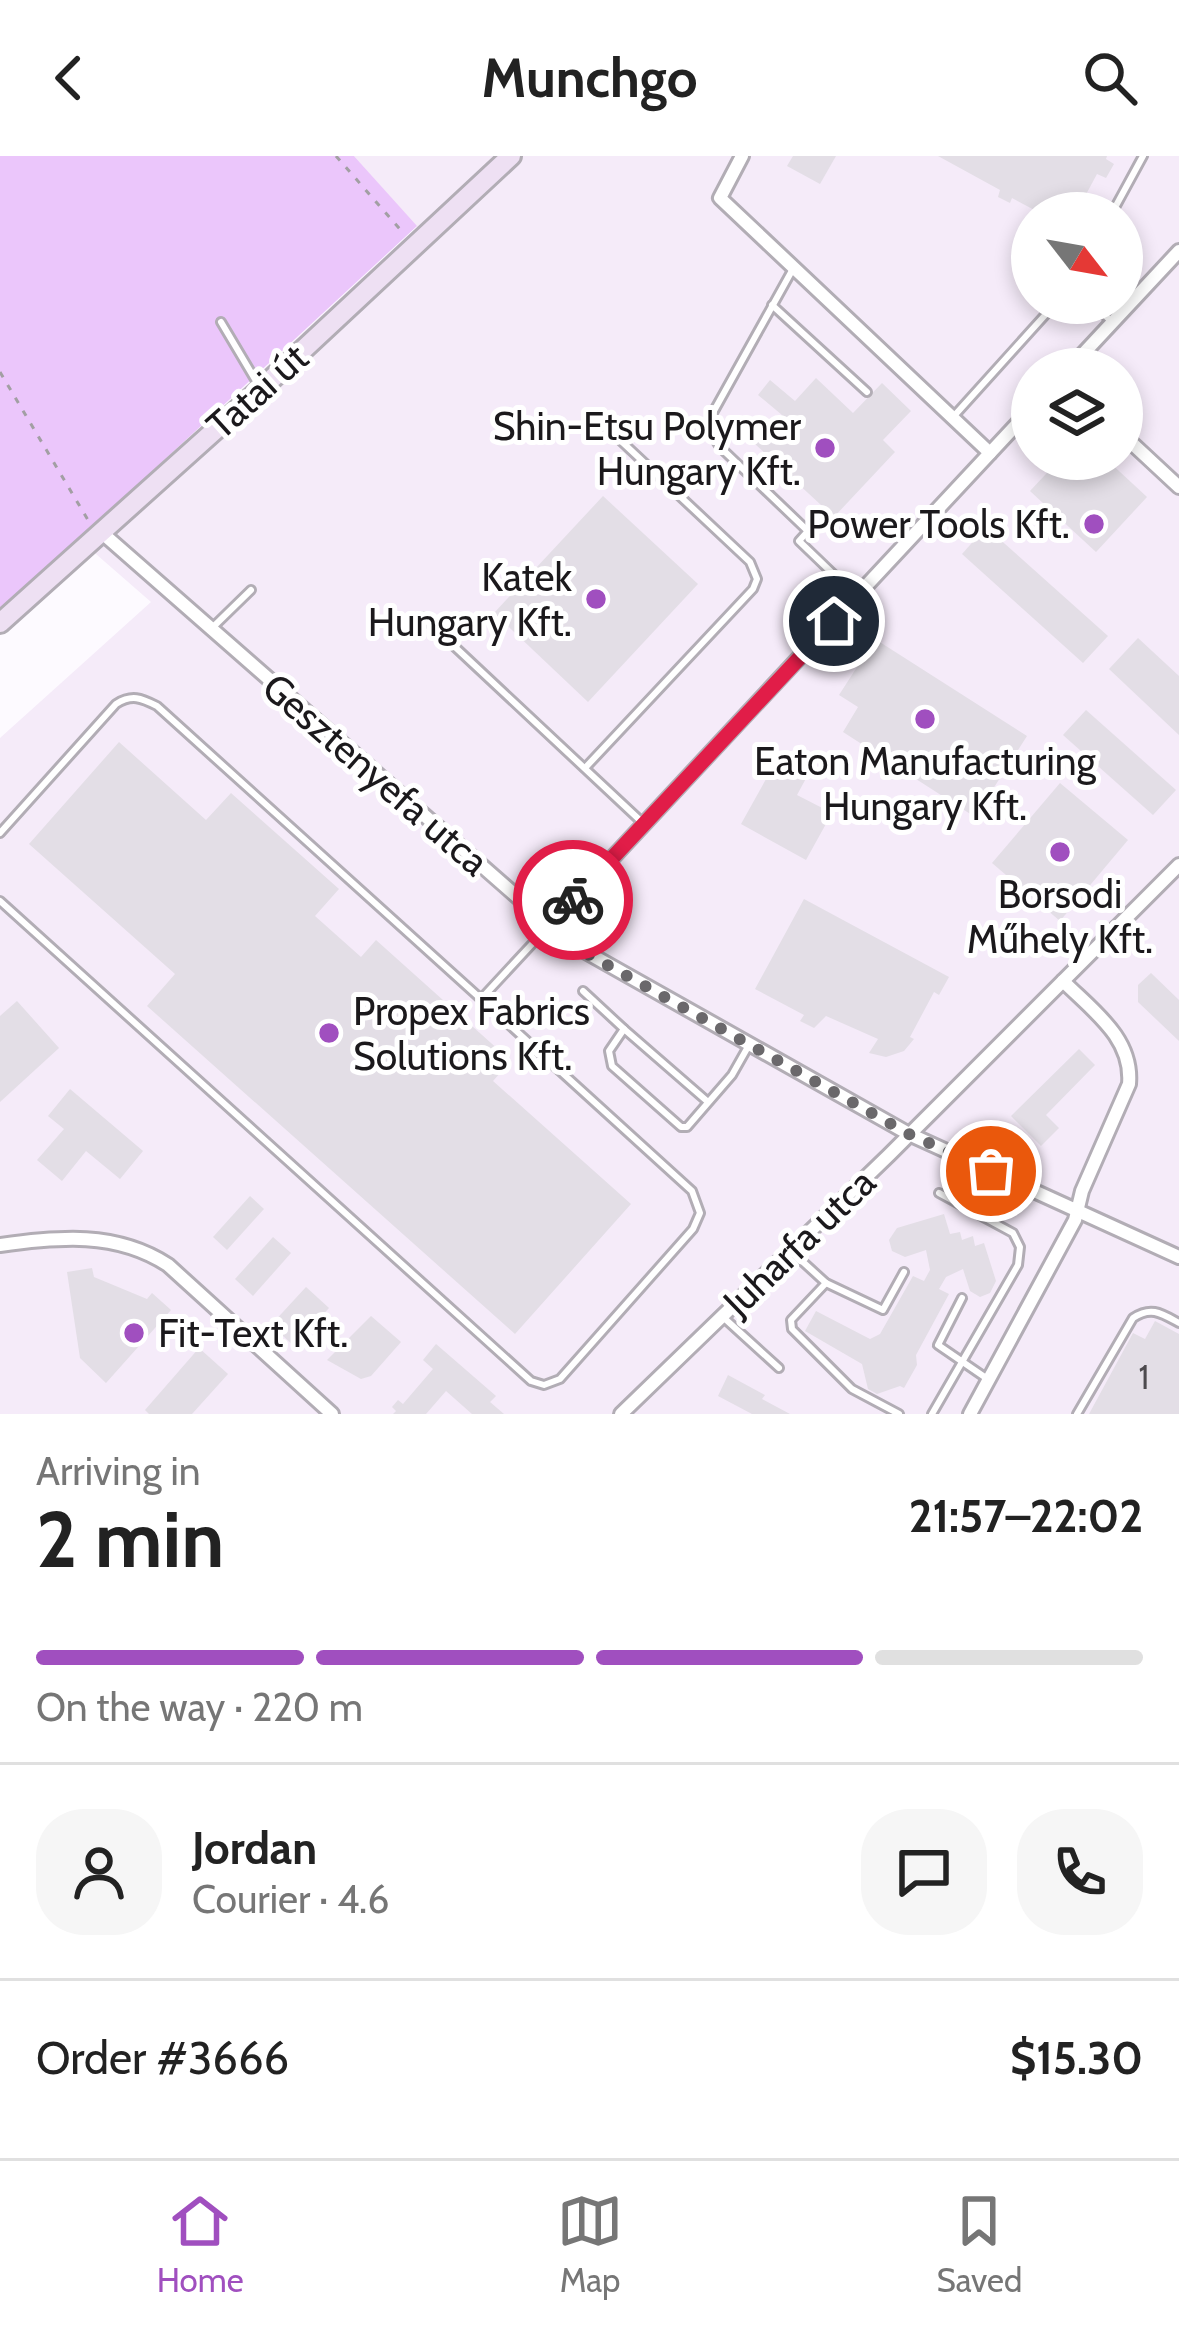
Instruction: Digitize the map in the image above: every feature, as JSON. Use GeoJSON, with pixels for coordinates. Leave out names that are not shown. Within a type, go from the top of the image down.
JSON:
{"type":"FeatureCollection","features":[{"type":"Feature","properties":{"kind":"street","name":"Tatai út"},"geometry":{"type":"LineString","coordinates":[[0,623],[511,156]]}},
{"type":"Feature","properties":{"kind":"street"},"geometry":{"type":"LineString","coordinates":[[742,156],[720,198],[990,453]]}},
{"type":"Feature","properties":{"kind":"street"},"geometry":{"type":"LineString","coordinates":[[1143,289],[1179,250]]}},
{"type":"Feature","properties":{"kind":"street"},"geometry":{"type":"LineString","coordinates":[[1089,348],[1111,324]]}},
{"type":"Feature","properties":{"kind":"street"},"geometry":{"type":"LineString","coordinates":[[548,927],[1011,431]]}},
{"type":"Feature","properties":{"kind":"street"},"geometry":{"type":"LineString","coordinates":[[1143,454],[1179,487]]}},
{"type":"Feature","properties":{"kind":"street","name":"Gesztenyefa utca"},"geometry":{"type":"LineString","coordinates":[[100,531],[548,927],[617,971],[909,1134],[1179,1256]]}},
{"type":"Feature","properties":{"kind":"street","name":"Juharfa utca"},"geometry":{"type":"LineString","coordinates":[[621,1414],[1179,865]]}},
{"type":"Feature","properties":{"kind":"street"},"geometry":{"type":"LineString","coordinates":[[970,1414],[1077,1211],[1124,1100],[1131,1069],[1116,1035],[1063,981]]}},
{"type":"Feature","properties":{"kind":"street"},"geometry":{"type":"LineString","coordinates":[[0,1245],[80,1239],[143,1250],[167,1265],[332,1414]]}},
{"type":"Feature","properties":{"kind":"lane"},"geometry":{"type":"LineString","coordinates":[[1123,192],[1143,156]]}},
{"type":"Feature","properties":{"kind":"lane"},"geometry":{"type":"LineString","coordinates":[[794,268],[710,418],[710,432],[810,533],[799,542],[856,597]]}},
{"type":"Feature","properties":{"kind":"lane"},"geometry":{"type":"LineString","coordinates":[[772,305],[867,392]]}},
{"type":"Feature","properties":{"kind":"lane"},"geometry":{"type":"LineString","coordinates":[[221,322],[261,389]]}},
{"type":"Feature","properties":{"kind":"lane"},"geometry":{"type":"LineString","coordinates":[[953,417],[1037,324]]}},
{"type":"Feature","properties":{"kind":"lane"},"geometry":{"type":"LineString","coordinates":[[585,768],[758,579],[750,562],[603,424]]}},
{"type":"Feature","properties":{"kind":"lane"},"geometry":{"type":"LineString","coordinates":[[211,629],[251,590]]}},
{"type":"Feature","properties":{"kind":"lane"},"geometry":{"type":"LineString","coordinates":[[423,617],[644,824]]}},
{"type":"Feature","properties":{"kind":"lane"},"geometry":{"type":"LineString","coordinates":[[0,832],[89,731],[128,697],[157,706],[692,1191],[698,1202],[698,1221],[560,1378],[544,1385],[531,1381],[0,901]]}},
{"type":"Feature","properties":{"kind":"lane"},"geometry":{"type":"LineString","coordinates":[[481,999],[548,927]]}},
{"type":"Feature","properties":{"kind":"lane"},"geometry":{"type":"LineString","coordinates":[[584,991],[708,1102]]}},
{"type":"Feature","properties":{"kind":"lane"},"geometry":{"type":"LineString","coordinates":[[624,1029],[609,1051],[610,1062],[681,1126],[692,1124],[748,1045]]}},
{"type":"Feature","properties":{"kind":"lane"},"geometry":{"type":"LineString","coordinates":[[932,1414],[1018,1265],[1020,1247],[1013,1233],[939,1192]]}},
{"type":"Feature","properties":{"kind":"lane"},"geometry":{"type":"LineString","coordinates":[[791,1251],[826,1283],[883,1310],[904,1272]]}},
{"type":"Feature","properties":{"kind":"lane"},"geometry":{"type":"LineString","coordinates":[[826,1283],[791,1320],[792,1329],[852,1389],[899,1414]]}},
{"type":"Feature","properties":{"kind":"lane"},"geometry":{"type":"LineString","coordinates":[[962,1298],[938,1345],[988,1380]]}},
{"type":"Feature","properties":{"kind":"lane"},"geometry":{"type":"LineString","coordinates":[[1077,1414],[1132,1318],[1145,1310],[1179,1323]]}},
{"type":"Feature","properties":{"kind":"lane"},"geometry":{"type":"LineString","coordinates":[[723,1317],[779,1368]]}},
{"type":"Feature","properties":{"kind":"path"},"geometry":{"type":"LineString","coordinates":[[336,156],[416,244]]}},
{"type":"Feature","properties":{"kind":"path"},"geometry":{"type":"LineString","coordinates":[[0,373],[88,520],[100,531]]}},
{"type":"Feature","properties":{"kind":"path"},"geometry":{"type":"LineString","coordinates":[[979,1197],[991,1171]]}},
{"type":"Feature","properties":{"kind":"shaded area"},"geometry":{"type":"Polygon","coordinates":[[[0,156],[354,156],[417,226],[93,526],[0,619],[0,156]]]}},
{"type":"Feature","properties":{"kind":"shaded area"},"geometry":{"type":"Polygon","coordinates":[[[354,156],[1179,156],[1179,1414],[0,1414],[0,738],[151,602],[81,541],[417,227],[354,156]]]}},
{"type":"Feature","properties":{"kind":"building"},"geometry":{"type":"Polygon","coordinates":[[[793,156],[836,156],[820,184],[787,166],[793,156]]]}},
{"type":"Feature","properties":{"kind":"building"},"geometry":{"type":"Polygon","coordinates":[[[938,156],[1107,156],[1114,164],[1106,178],[1097,174],[1087,192],[1011,192],[1010,203],[998,197],[1000,190],[938,156]]]}},
{"type":"Feature","properties":{"kind":"building","name":"Shin-Etsu Polymer Hungary Kft."},"geometry":{"type":"Polygon","coordinates":[[[816,378],[853,413],[882,383],[911,411],[883,440],[895,452],[834,517],[755,444],[782,415],[758,395],[770,380],[795,401],[816,378]]]}},
{"type":"Feature","properties":{"kind":"building","name":"Power Tools Kft."},"geometry":{"type":"Polygon","coordinates":[[[1040,480],[1129,480],[1147,497],[1096,552],[1030,491],[1040,480]]]}},
{"type":"Feature","properties":{"kind":"building","name":"Katek Hungary Kft."},"geometry":{"type":"Polygon","coordinates":[[[603,496],[698,584],[588,702],[494,613],[603,496]]]}},
{"type":"Feature","properties":{"kind":"building"},"geometry":{"type":"Polygon","coordinates":[[[986,527],[1108,636],[1083,663],[962,554],[986,527]]]}},
{"type":"Feature","properties":{"kind":"building"},"geometry":{"type":"Polygon","coordinates":[[[1138,638],[1179,676],[1179,735],[1109,669],[1138,638]]]}},
{"type":"Feature","properties":{"kind":"building","name":"Eaton Manufacturing Hungary Kft."},"geometry":{"type":"Polygon","coordinates":[[[875,639],[1027,736],[975,817],[843,732],[858,707],[839,695],[875,639]]]}},
{"type":"Feature","properties":{"kind":"building","name":"Eaton Manufacturing Hungary Kft."},"geometry":{"type":"Polygon","coordinates":[[[1086,710],[1176,790],[1153,815],[1063,735],[1086,710]]]}},
{"type":"Feature","properties":{"kind":"building","name":"Propex Fabrics Solutions Kft."},"geometry":{"type":"Polygon","coordinates":[[[119,742],[206,820],[231,793],[339,889],[315,916],[361,957],[376,940],[511,1061],[493,1081],[631,1204],[515,1334],[147,1006],[175,974],[29,844],[119,742]]]}},
{"type":"Feature","properties":{"kind":"building"},"geometry":{"type":"Polygon","coordinates":[[[780,754],[810,771],[797,795],[832,813],[806,860],[741,824],[780,754]]]}},
{"type":"Feature","properties":{"kind":"building","name":"Borsodi Műhely Kft."},"geometry":{"type":"Polygon","coordinates":[[[1060,783],[1128,840],[1060,921],[992,863],[1060,783]]]}},
{"type":"Feature","properties":{"kind":"building"},"geometry":{"type":"Polygon","coordinates":[[[804,899],[949,977],[939,995],[934,992],[904,1051],[886,1057],[869,1053],[878,1039],[826,1016],[814,1028],[800,1021],[804,1015],[755,989],[804,899]]]}},
{"type":"Feature","properties":{"kind":"building"},"geometry":{"type":"Polygon","coordinates":[[[1151,973],[1179,1000],[1179,1041],[1138,1002],[1138,985],[1151,973]]]}},
{"type":"Feature","properties":{"kind":"building"},"geometry":{"type":"Polygon","coordinates":[[[17,1001],[59,1048],[0,1102],[0,1016],[17,1001]]]}},
{"type":"Feature","properties":{"kind":"building"},"geometry":{"type":"Polygon","coordinates":[[[1079,1049],[1095,1065],[1046,1115],[1059,1128],[1041,1146],[1011,1116],[1079,1049]]]}},
{"type":"Feature","properties":{"kind":"building"},"geometry":{"type":"Polygon","coordinates":[[[70,1089],[143,1151],[120,1179],[86,1151],[62,1181],[37,1160],[64,1129],[48,1116],[70,1089]]]}},
{"type":"Feature","properties":{"kind":"building"},"geometry":{"type":"Polygon","coordinates":[[[250,1196],[264,1209],[227,1250],[213,1237],[250,1196]]]}},
{"type":"Feature","properties":{"kind":"building"},"geometry":{"type":"Polygon","coordinates":[[[944,1214],[950,1234],[960,1232],[962,1240],[973,1236],[975,1246],[984,1243],[996,1281],[990,1293],[980,1297],[970,1291],[963,1269],[946,1277],[939,1289],[949,1294],[904,1388],[877,1394],[868,1389],[862,1364],[805,1331],[816,1311],[870,1339],[880,1334],[913,1276],[924,1281],[930,1270],[926,1250],[905,1257],[892,1251],[889,1240],[897,1228],[944,1214]]]}},
{"type":"Feature","properties":{"kind":"building"},"geometry":{"type":"Polygon","coordinates":[[[273,1237],[291,1253],[253,1296],[235,1279],[273,1237]]]}},
{"type":"Feature","properties":{"kind":"building","name":"Fit-Text Kft."},"geometry":{"type":"Polygon","coordinates":[[[92,1268],[94,1277],[147,1299],[152,1293],[171,1310],[106,1383],[80,1358],[67,1272],[92,1268]]]}},
{"type":"Feature","properties":{"kind":"building"},"geometry":{"type":"Polygon","coordinates":[[[306,1287],[329,1308],[294,1346],[271,1325],[306,1287]]]}},
{"type":"Feature","properties":{"kind":"building"},"geometry":{"type":"Polygon","coordinates":[[[371,1316],[401,1342],[371,1376],[361,1379],[327,1360],[371,1316]]]}},
{"type":"Feature","properties":{"kind":"building"},"geometry":{"type":"Polygon","coordinates":[[[1155,1321],[1179,1334],[1179,1414],[1089,1414],[1133,1333],[1145,1339],[1155,1321]]]}},
{"type":"Feature","properties":{"kind":"building"},"geometry":{"type":"Polygon","coordinates":[[[436,1344],[496,1396],[490,1402],[504,1414],[472,1414],[446,1391],[426,1414],[393,1414],[398,1400],[403,1404],[433,1369],[423,1360],[436,1344]]]}},
{"type":"Feature","properties":{"kind":"building"},"geometry":{"type":"Polygon","coordinates":[[[199,1348],[228,1374],[192,1414],[149,1414],[145,1410],[199,1348]]]}},
{"type":"Feature","properties":{"kind":"building"},"geometry":{"type":"Polygon","coordinates":[[[728,1375],[790,1414],[752,1414],[718,1396],[728,1375]]]}},
{"type":"Feature","properties":{"kind":"way so far"},"geometry":{"type":"LineString","coordinates":[[573,900],[548,927],[570,944],[909,1134],[991,1171]]}},
{"type":"Feature","properties":{"kind":"place","name":"Shin-Etsu Polymer Hungary Kft."},"geometry":{"type":"Point","coordinates":[825,448]}},
{"type":"Feature","properties":{"kind":"place","name":"Power Tools Kft."},"geometry":{"type":"Point","coordinates":[1094,524]}},
{"type":"Feature","properties":{"kind":"place","name":"Katek Hungary Kft."},"geometry":{"type":"Point","coordinates":[596,599]}},
{"type":"Feature","properties":{"kind":"place","name":"Eaton Manufacturing Hungary Kft."},"geometry":{"type":"Point","coordinates":[925,719]}},
{"type":"Feature","properties":{"kind":"place","name":"Borsodi Műhely Kft."},"geometry":{"type":"Point","coordinates":[1060,852]}},
{"type":"Feature","properties":{"kind":"place","name":"Propex Fabrics Solutions Kft."},"geometry":{"type":"Point","coordinates":[329,1033]}},
{"type":"Feature","properties":{"kind":"place","name":"Fit-Text Kft."},"geometry":{"type":"Point","coordinates":[134,1333]}},
{"type":"Feature","properties":{"kind":"route"},"geometry":{"type":"LineString","coordinates":[[573,900],[834,621]]}}]}
